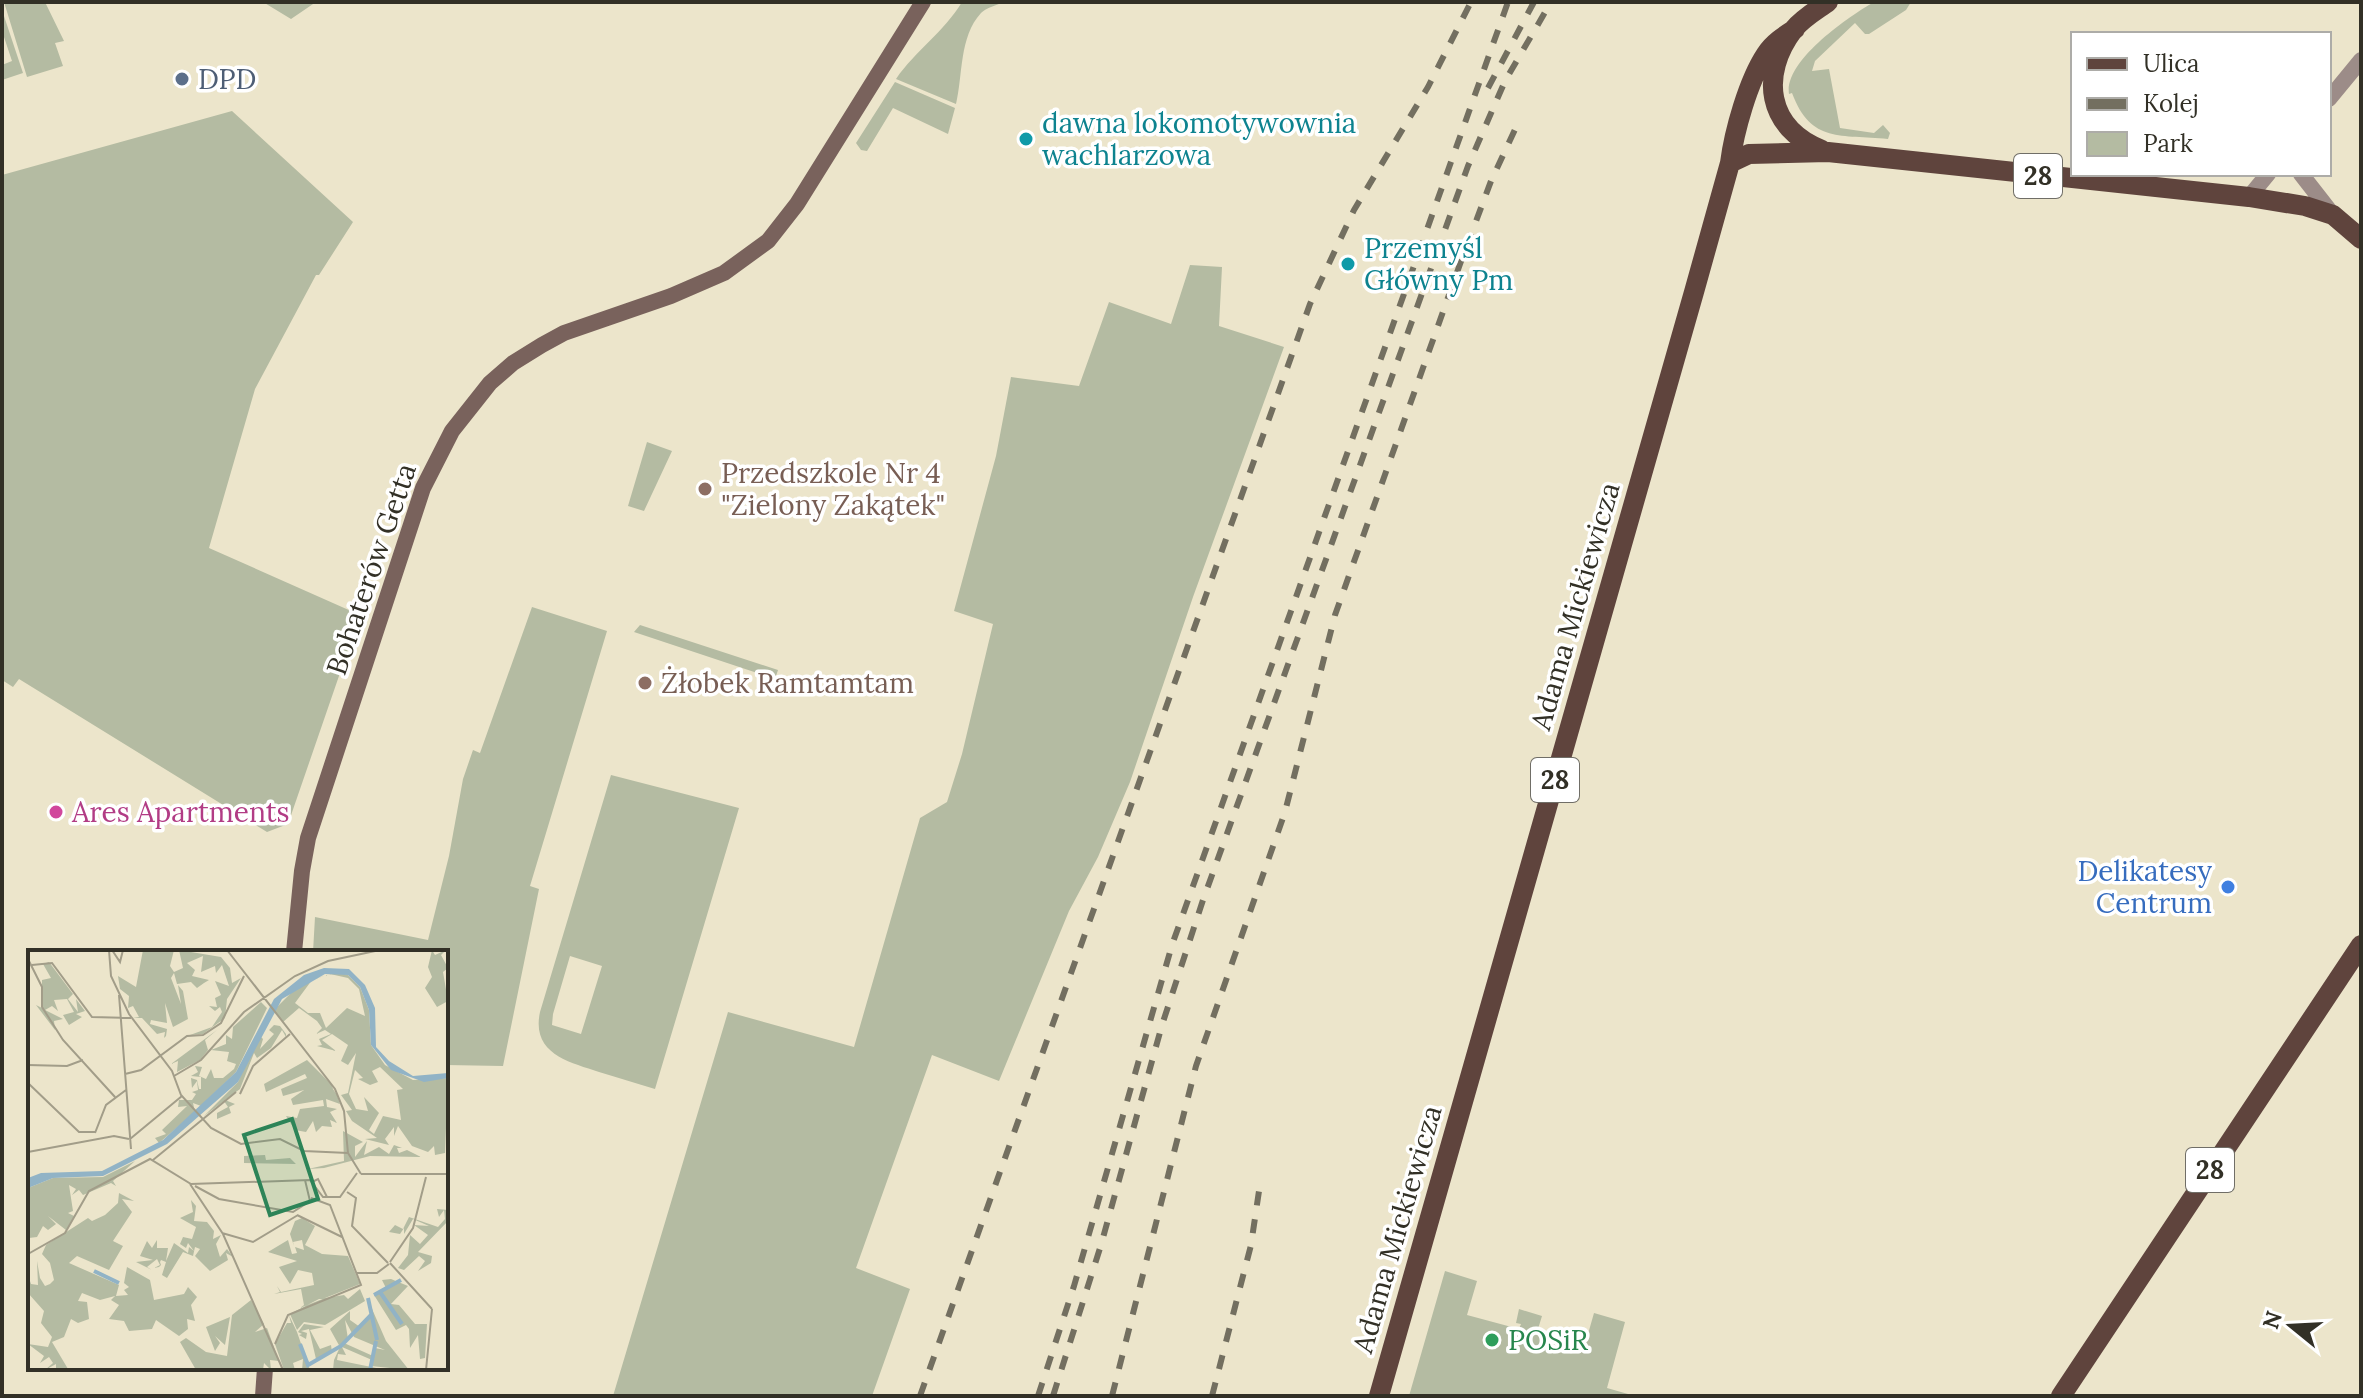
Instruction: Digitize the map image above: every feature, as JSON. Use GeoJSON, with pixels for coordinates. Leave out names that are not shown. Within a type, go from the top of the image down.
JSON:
{"type":"FeatureCollection","features":[{"type":"Feature","properties":{"kind":"main road","name":"Bohaterów Getta"},"geometry":{"type":"LineString","coordinates":[[294,950],[308,838],[423,488],[452,431],[490,383],[513,363],[542,345],[564,333],[671,296],[724,273],[768,241],[797,204],[923,2]]}},
{"type":"Feature","properties":{"kind":"main road","name":"28"},"geometry":{"type":"LineString","coordinates":[[1828,2],[1795,29],[1775,66],[1773,89],[1782,121],[1792,133],[1828,152],[2249,197],[2305,206],[2333,215],[2361,239]]}},
{"type":"Feature","properties":{"kind":"main road","name":"Adama Mickiewicza"},"geometry":{"type":"LineString","coordinates":[[1379,1396],[1730,163],[1732,142],[1765,55],[1777,41],[1795,29]]}},
{"type":"Feature","properties":{"kind":"main road"},"geometry":{"type":"LineString","coordinates":[[1730,163],[1758,152],[1828,152]]}},
{"type":"Feature","properties":{"kind":"main road","name":"28"},"geometry":{"type":"LineString","coordinates":[[2061,1396],[2361,945]]}},
{"type":"Feature","properties":{"kind":"main road"},"geometry":{"type":"LineString","coordinates":[[263,1396],[265,1370]]}},
{"type":"Feature","properties":{"kind":"street"},"geometry":{"type":"LineString","coordinates":[[2331,97],[2361,60]]}},
{"type":"Feature","properties":{"kind":"street"},"geometry":{"type":"LineString","coordinates":[[2249,197],[2266,176]]}},
{"type":"Feature","properties":{"kind":"street"},"geometry":{"type":"LineString","coordinates":[[2303,176],[2333,215]]}},
{"type":"Feature","properties":{"kind":"green space"},"geometry":{"type":"Polygon","coordinates":[[[4,2],[45,2],[64,41],[55,43],[63,66],[27,77],[4,2]]]}},
{"type":"Feature","properties":{"kind":"green space"},"geometry":{"type":"Polygon","coordinates":[[[263,2],[316,2],[291,19],[263,2]]]}},
{"type":"Feature","properties":{"kind":"green space"},"geometry":{"type":"Polygon","coordinates":[[[962,2],[1004,2],[981,13],[969,33],[956,104],[896,79],[962,2]]]}},
{"type":"Feature","properties":{"kind":"green space"},"geometry":{"type":"Polygon","coordinates":[[[1874,2],[1911,2],[1906,10],[1869,34],[1865,34],[1855,23],[1815,61],[1812,71],[1829,69],[1840,128],[1874,133],[1883,125],[1890,133],[1888,139],[1842,136],[1818,129],[1808,121],[1792,93],[1789,94],[1790,81],[1807,54],[1820,41],[1874,2]]]}},
{"type":"Feature","properties":{"kind":"green space"},"geometry":{"type":"Polygon","coordinates":[[[2,10],[23,73],[2,80],[2,65],[12,61],[2,31],[2,10]]]}},
{"type":"Feature","properties":{"kind":"green space"},"geometry":{"type":"Polygon","coordinates":[[[895,82],[955,108],[948,134],[893,108],[867,151],[861,150],[856,143],[895,82]]]}},
{"type":"Feature","properties":{"kind":"green space"},"geometry":{"type":"Polygon","coordinates":[[[232,111],[353,222],[319,275],[316,275],[255,389],[209,548],[360,615],[288,824],[267,832],[19,679],[13,687],[2,680],[2,175],[232,111]]]}},
{"type":"Feature","properties":{"kind":"green space"},"geometry":{"type":"Polygon","coordinates":[[[1190,265],[1222,267],[1219,326],[1284,347],[1130,782],[1098,857],[1069,911],[999,1081],[932,1055],[856,1268],[910,1289],[872,1396],[613,1396],[728,1012],[854,1047],[920,818],[947,802],[962,754],[993,624],[954,611],[996,456],[1011,377],[1079,386],[1109,302],[1171,324],[1190,265]]]}},
{"type":"Feature","properties":{"kind":"green space"},"geometry":{"type":"Polygon","coordinates":[[[647,442],[672,451],[644,511],[628,506],[647,442]]]}},
{"type":"Feature","properties":{"kind":"green space"},"geometry":{"type":"Polygon","coordinates":[[[532,607],[607,631],[530,886],[539,889],[503,1066],[448,1065],[448,950],[313,950],[315,917],[428,940],[449,856],[463,779],[473,750],[480,753],[532,607]]]}},
{"type":"Feature","properties":{"kind":"green space"},"geometry":{"type":"Polygon","coordinates":[[[640,625],[778,670],[775,679],[634,632],[640,625]]]}},
{"type":"Feature","properties":{"kind":"green space"},"geometry":{"type":"Polygon","coordinates":[[[611,775],[739,808],[655,1089],[576,1064],[555,1054],[541,1038],[540,1012],[611,775]],[[570,956],[552,1025],[581,1034],[602,966],[570,956]]]}},
{"type":"Feature","properties":{"kind":"green space","name":"POSiR"},"geometry":{"type":"Polygon","coordinates":[[[1445,1271],[1477,1281],[1467,1315],[1519,1329],[1521,1324],[1516,1323],[1519,1309],[1542,1316],[1538,1329],[1533,1328],[1532,1333],[1584,1348],[1594,1313],[1625,1322],[1607,1388],[1628,1396],[1409,1396],[1445,1271]]]}},
{"type":"Feature","properties":{"kind":"railway"},"geometry":{"type":"LineString","coordinates":[[920,1396],[1310,304],[1354,210],[1428,87],[1471,2]]}},
{"type":"Feature","properties":{"kind":"railway"},"geometry":{"type":"LineString","coordinates":[[1038,1396],[1074,1286],[1172,945],[1508,2]]}},
{"type":"Feature","properties":{"kind":"railway"},"geometry":{"type":"LineString","coordinates":[[1488,88],[1534,2]]}},
{"type":"Feature","properties":{"kind":"railway"},"geometry":{"type":"LineString","coordinates":[[1053,1396],[1101,1245],[1162,1025],[1203,900],[1468,166],[1505,81],[1551,2]]}},
{"type":"Feature","properties":{"kind":"railway"},"geometry":{"type":"LineString","coordinates":[[1112,1396],[1196,1066],[1285,812],[1335,615],[1460,264],[1491,181],[1519,121]]}},
{"type":"Feature","properties":{"kind":"railway"},"geometry":{"type":"LineString","coordinates":[[1212,1396],[1251,1245],[1259,1191]]}},
{"type":"Feature","properties":{"kind":"place","name":"DPD"},"geometry":{"type":"Point","coordinates":[182,79]}},
{"type":"Feature","properties":{"kind":"place","name":"dawna lokomotywownia wachlarzowa"},"geometry":{"type":"Point","coordinates":[1026,139]}},
{"type":"Feature","properties":{"kind":"place","name":"Przemyśl Główny Pm"},"geometry":{"type":"Point","coordinates":[1348,264]}},
{"type":"Feature","properties":{"kind":"place","name":"Przedszkole Nr 4 \"Zielony Zakątek\""},"geometry":{"type":"Point","coordinates":[705,489]}},
{"type":"Feature","properties":{"kind":"place","name":"Żłobek Ramtamtam"},"geometry":{"type":"Point","coordinates":[645,683]}},
{"type":"Feature","properties":{"kind":"place","name":"Ares Apartments"},"geometry":{"type":"Point","coordinates":[56,812]}},
{"type":"Feature","properties":{"kind":"place","name":"Delikatesy Centrum"},"geometry":{"type":"Point","coordinates":[2228,887]}},
{"type":"Feature","properties":{"kind":"place","name":"POSiR"},"geometry":{"type":"Point","coordinates":[1492,1340]}}]}
